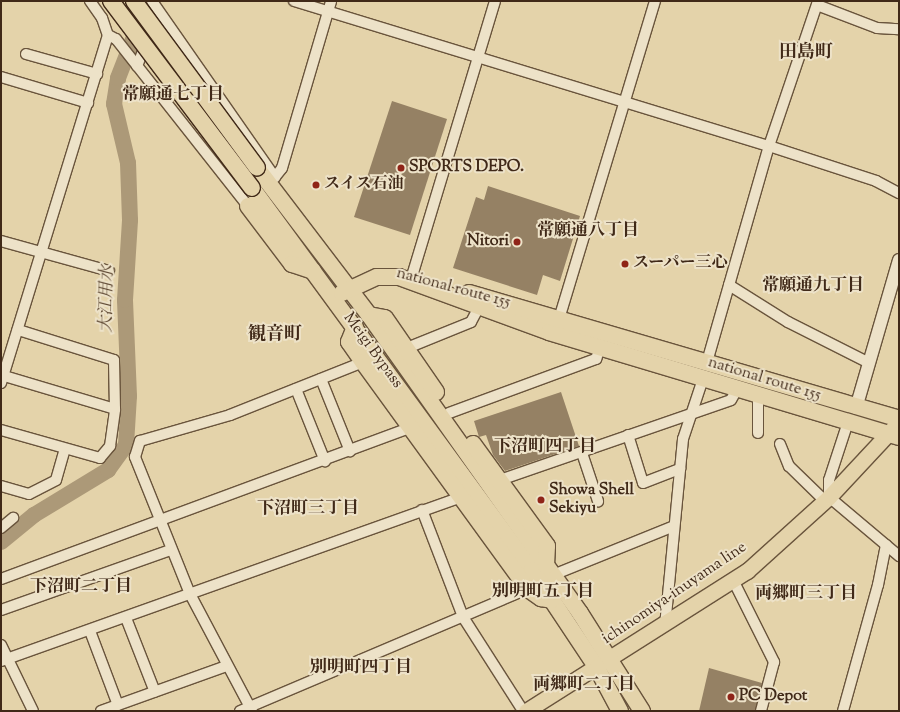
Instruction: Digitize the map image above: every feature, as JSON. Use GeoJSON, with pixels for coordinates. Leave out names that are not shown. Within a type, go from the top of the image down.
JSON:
{"type":"FeatureCollection","features":[{"type":"Feature","properties":{"kind":"highway","name":"Meigi Bypass"},"geometry":{"type":"LineString","coordinates":[[110,1],[355,327],[552,600],[597,668],[620,711]]}},
{"type":"Feature","properties":{"kind":"highway","name":"Meigi Bypass"},"geometry":{"type":"LineString","coordinates":[[134,1],[257,168],[369,315],[550,570],[610,659],[642,710]]}},
{"type":"Feature","properties":{"kind":"highway"},"geometry":{"type":"LineString","coordinates":[[275,177],[277,194]]}},
{"type":"Feature","properties":{"kind":"highway"},"geometry":{"type":"LineString","coordinates":[[248,206],[292,264],[313,272]]}},
{"type":"Feature","properties":{"kind":"highway","name":"national route 155"},"geometry":{"type":"LineString","coordinates":[[332,298],[348,286],[380,272],[412,276],[707,362],[899,421]]}},
{"type":"Feature","properties":{"kind":"highway","name":"national route 155"},"geometry":{"type":"LineString","coordinates":[[348,286],[377,277],[399,277],[600,348],[893,436]]}},
{"type":"Feature","properties":{"kind":"highway"},"geometry":{"type":"LineString","coordinates":[[369,315],[385,318],[407,348],[449,413],[500,480],[547,546],[550,570]]}},
{"type":"Feature","properties":{"kind":"highway"},"geometry":{"type":"LineString","coordinates":[[355,327],[349,342],[410,428],[528,589],[540,598],[552,600]]}},
{"type":"Feature","properties":{"kind":"main road","name":"ichinomiya-inuyama line"},"geometry":{"type":"LineString","coordinates":[[526,711],[665,626],[733,580],[827,499],[893,436],[899,421]]}},
{"type":"Feature","properties":{"kind":"street"},"geometry":{"type":"LineString","coordinates":[[90,1],[102,18],[108,35],[120,45],[248,206]]}},
{"type":"Feature","properties":{"kind":"street"},"geometry":{"type":"LineString","coordinates":[[102,18],[110,1]]}},
{"type":"Feature","properties":{"kind":"street"},"geometry":{"type":"LineString","coordinates":[[294,1],[477,58],[623,100],[769,146],[876,181],[899,193]]}},
{"type":"Feature","properties":{"kind":"street"},"geometry":{"type":"LineString","coordinates":[[152,2],[275,177],[282,168],[331,1]]}},
{"type":"Feature","properties":{"kind":"street"},"geometry":{"type":"LineString","coordinates":[[412,276],[495,1]]}},
{"type":"Feature","properties":{"kind":"street"},"geometry":{"type":"LineString","coordinates":[[558,319],[623,100],[655,1]]}},
{"type":"Feature","properties":{"kind":"street"},"geometry":{"type":"LineString","coordinates":[[707,362],[769,146],[817,3],[877,28],[899,29]]}},
{"type":"Feature","properties":{"kind":"street"},"geometry":{"type":"LineString","coordinates":[[134,63],[160,12]]}},
{"type":"Feature","properties":{"kind":"street"},"geometry":{"type":"LineString","coordinates":[[108,35],[42,253],[2,378],[115,409]]}},
{"type":"Feature","properties":{"kind":"street"},"geometry":{"type":"LineString","coordinates":[[26,54],[97,74]]}},
{"type":"Feature","properties":{"kind":"street"},"geometry":{"type":"LineString","coordinates":[[1,77],[88,103]]}},
{"type":"Feature","properties":{"kind":"street"},"geometry":{"type":"LineString","coordinates":[[1,241],[109,271]]}},
{"type":"Feature","properties":{"kind":"street"},"geometry":{"type":"LineString","coordinates":[[856,408],[899,260]]}},
{"type":"Feature","properties":{"kind":"street"},"geometry":{"type":"LineString","coordinates":[[730,285],[788,322],[869,363]]}},
{"type":"Feature","properties":{"kind":"street"},"geometry":{"type":"LineString","coordinates":[[407,348],[471,322],[479,306]]}},
{"type":"Feature","properties":{"kind":"street"},"geometry":{"type":"LineString","coordinates":[[1,430],[100,458],[106,454],[115,409],[114,360],[18,330]]}},
{"type":"Feature","properties":{"kind":"street"},"geometry":{"type":"LineString","coordinates":[[449,413],[596,359],[600,348]]}},
{"type":"Feature","properties":{"kind":"street"},"geometry":{"type":"LineString","coordinates":[[363,362],[230,415],[140,441],[135,457],[160,520],[170,550],[247,710],[528,589]]}},
{"type":"Feature","properties":{"kind":"street"},"geometry":{"type":"LineString","coordinates":[[321,379],[350,451]]}},
{"type":"Feature","properties":{"kind":"street"},"geometry":{"type":"LineString","coordinates":[[665,626],[672,527],[680,469],[690,415],[703,379]]}},
{"type":"Feature","properties":{"kind":"street"},"geometry":{"type":"LineString","coordinates":[[296,389],[326,461]]}},
{"type":"Feature","properties":{"kind":"street"},"geometry":{"type":"LineString","coordinates":[[500,480],[582,453],[628,435],[731,400],[737,389]]}},
{"type":"Feature","properties":{"kind":"street"},"geometry":{"type":"LineString","coordinates":[[758,395],[758,433]]}},
{"type":"Feature","properties":{"kind":"street"},"geometry":{"type":"LineString","coordinates":[[827,499],[829,480],[848,422]]}},
{"type":"Feature","properties":{"kind":"street"},"geometry":{"type":"LineString","coordinates":[[1,579],[326,461],[410,428]]}},
{"type":"Feature","properties":{"kind":"street"},"geometry":{"type":"LineString","coordinates":[[628,435],[643,483],[680,469]]}},
{"type":"Feature","properties":{"kind":"street"},"geometry":{"type":"LineString","coordinates":[[780,444],[789,466],[827,499],[899,556]]}},
{"type":"Feature","properties":{"kind":"street"},"geometry":{"type":"LineString","coordinates":[[1,486],[29,494],[56,480],[65,449]]}},
{"type":"Feature","properties":{"kind":"street"},"geometry":{"type":"LineString","coordinates":[[582,453],[598,501]]}},
{"type":"Feature","properties":{"kind":"street"},"geometry":{"type":"LineString","coordinates":[[4,660],[90,631],[461,497]]}},
{"type":"Feature","properties":{"kind":"street"},"geometry":{"type":"LineString","coordinates":[[422,510],[463,617],[522,711]]}},
{"type":"Feature","properties":{"kind":"street"},"geometry":{"type":"LineString","coordinates":[[1,528],[13,518]]}},
{"type":"Feature","properties":{"kind":"street"},"geometry":{"type":"LineString","coordinates":[[550,570],[672,527]]}},
{"type":"Feature","properties":{"kind":"street"},"geometry":{"type":"LineString","coordinates":[[843,711],[878,585],[886,545]]}},
{"type":"Feature","properties":{"kind":"street"},"geometry":{"type":"LineString","coordinates":[[1,610],[170,550]]}},
{"type":"Feature","properties":{"kind":"street"},"geometry":{"type":"LineString","coordinates":[[733,580],[774,662],[761,711]]}},
{"type":"Feature","properties":{"kind":"street"},"geometry":{"type":"LineString","coordinates":[[126,618],[155,692]]}},
{"type":"Feature","properties":{"kind":"street"},"geometry":{"type":"LineString","coordinates":[[90,631],[118,705]]}},
{"type":"Feature","properties":{"kind":"street"},"geometry":{"type":"LineString","coordinates":[[1,645],[4,660],[32,711]]}},
{"type":"Feature","properties":{"kind":"street"},"geometry":{"type":"LineString","coordinates":[[101,711],[227,666]]}},
{"type":"Feature","properties":{"kind":"building","name":"SPORTS DEPO."},"geometry":{"type":"Polygon","coordinates":[[[392,101],[447,119],[410,235],[354,217],[392,101]]]}},
{"type":"Feature","properties":{"kind":"building","name":"Nitori"},"geometry":{"type":"Polygon","coordinates":[[[488,186],[580,216],[560,281],[543,275],[537,295],[453,268],[476,197],[484,200],[488,186]]]}},
{"type":"Feature","properties":{"kind":"building"},"geometry":{"type":"Polygon","coordinates":[[[561,392],[579,446],[505,471],[493,455],[486,435],[479,437],[474,421],[561,392]]]}},
{"type":"Feature","properties":{"kind":"building","name":"PC Depot"},"geometry":{"type":"Polygon","coordinates":[[[709,668],[762,683],[755,711],[699,711],[709,668]]]}},
{"type":"Feature","properties":{"kind":"waterway","name":"大江用水"},"geometry":{"type":"LineString","coordinates":[[1,542],[34,515],[108,470],[126,445],[129,396],[125,300],[130,220],[128,163],[114,104],[118,78],[148,1]]}},
{"type":"Feature","properties":{"kind":"place","name":"SPORTS DEPO."},"geometry":{"type":"Point","coordinates":[401,168]}},
{"type":"Feature","properties":{"kind":"place","name":"スイス石油"},"geometry":{"type":"Point","coordinates":[316,185]}},
{"type":"Feature","properties":{"kind":"place","name":"Nitori"},"geometry":{"type":"Point","coordinates":[517,242]}},
{"type":"Feature","properties":{"kind":"place","name":"スーパー三心"},"geometry":{"type":"Point","coordinates":[625,264]}},
{"type":"Feature","properties":{"kind":"place","name":"Showa Shell Sekiyu"},"geometry":{"type":"Point","coordinates":[541,500]}},
{"type":"Feature","properties":{"kind":"place","name":"PC Depot"},"geometry":{"type":"Point","coordinates":[731,697]}},
{"type":"Feature","properties":{"kind":"district","name":"田島町"},"geometry":{"type":"Point","coordinates":[806,53]}},
{"type":"Feature","properties":{"kind":"district","name":"常願通七丁目"},"geometry":{"type":"Point","coordinates":[173,96]}},
{"type":"Feature","properties":{"kind":"district","name":"常願通八丁目"},"geometry":{"type":"Point","coordinates":[588,232]}},
{"type":"Feature","properties":{"kind":"district","name":"常願通九丁目"},"geometry":{"type":"Point","coordinates":[813,287]}},
{"type":"Feature","properties":{"kind":"district","name":"観音町"},"geometry":{"type":"Point","coordinates":[275,335]}},
{"type":"Feature","properties":{"kind":"district","name":"下沼町四丁目"},"geometry":{"type":"Point","coordinates":[545,448]}},
{"type":"Feature","properties":{"kind":"district","name":"下沼町三丁目"},"geometry":{"type":"Point","coordinates":[308,510]}},
{"type":"Feature","properties":{"kind":"district","name":"下沼町二丁目"},"geometry":{"type":"Point","coordinates":[81,588]}},
{"type":"Feature","properties":{"kind":"district","name":"別明町五丁目"},"geometry":{"type":"Point","coordinates":[543,593]}},
{"type":"Feature","properties":{"kind":"district","name":"両郷町三丁目"},"geometry":{"type":"Point","coordinates":[806,595]}},
{"type":"Feature","properties":{"kind":"district","name":"別明町四丁目"},"geometry":{"type":"Point","coordinates":[361,669]}},
{"type":"Feature","properties":{"kind":"district","name":"両郷町二丁目"},"geometry":{"type":"Point","coordinates":[584,686]}}]}
